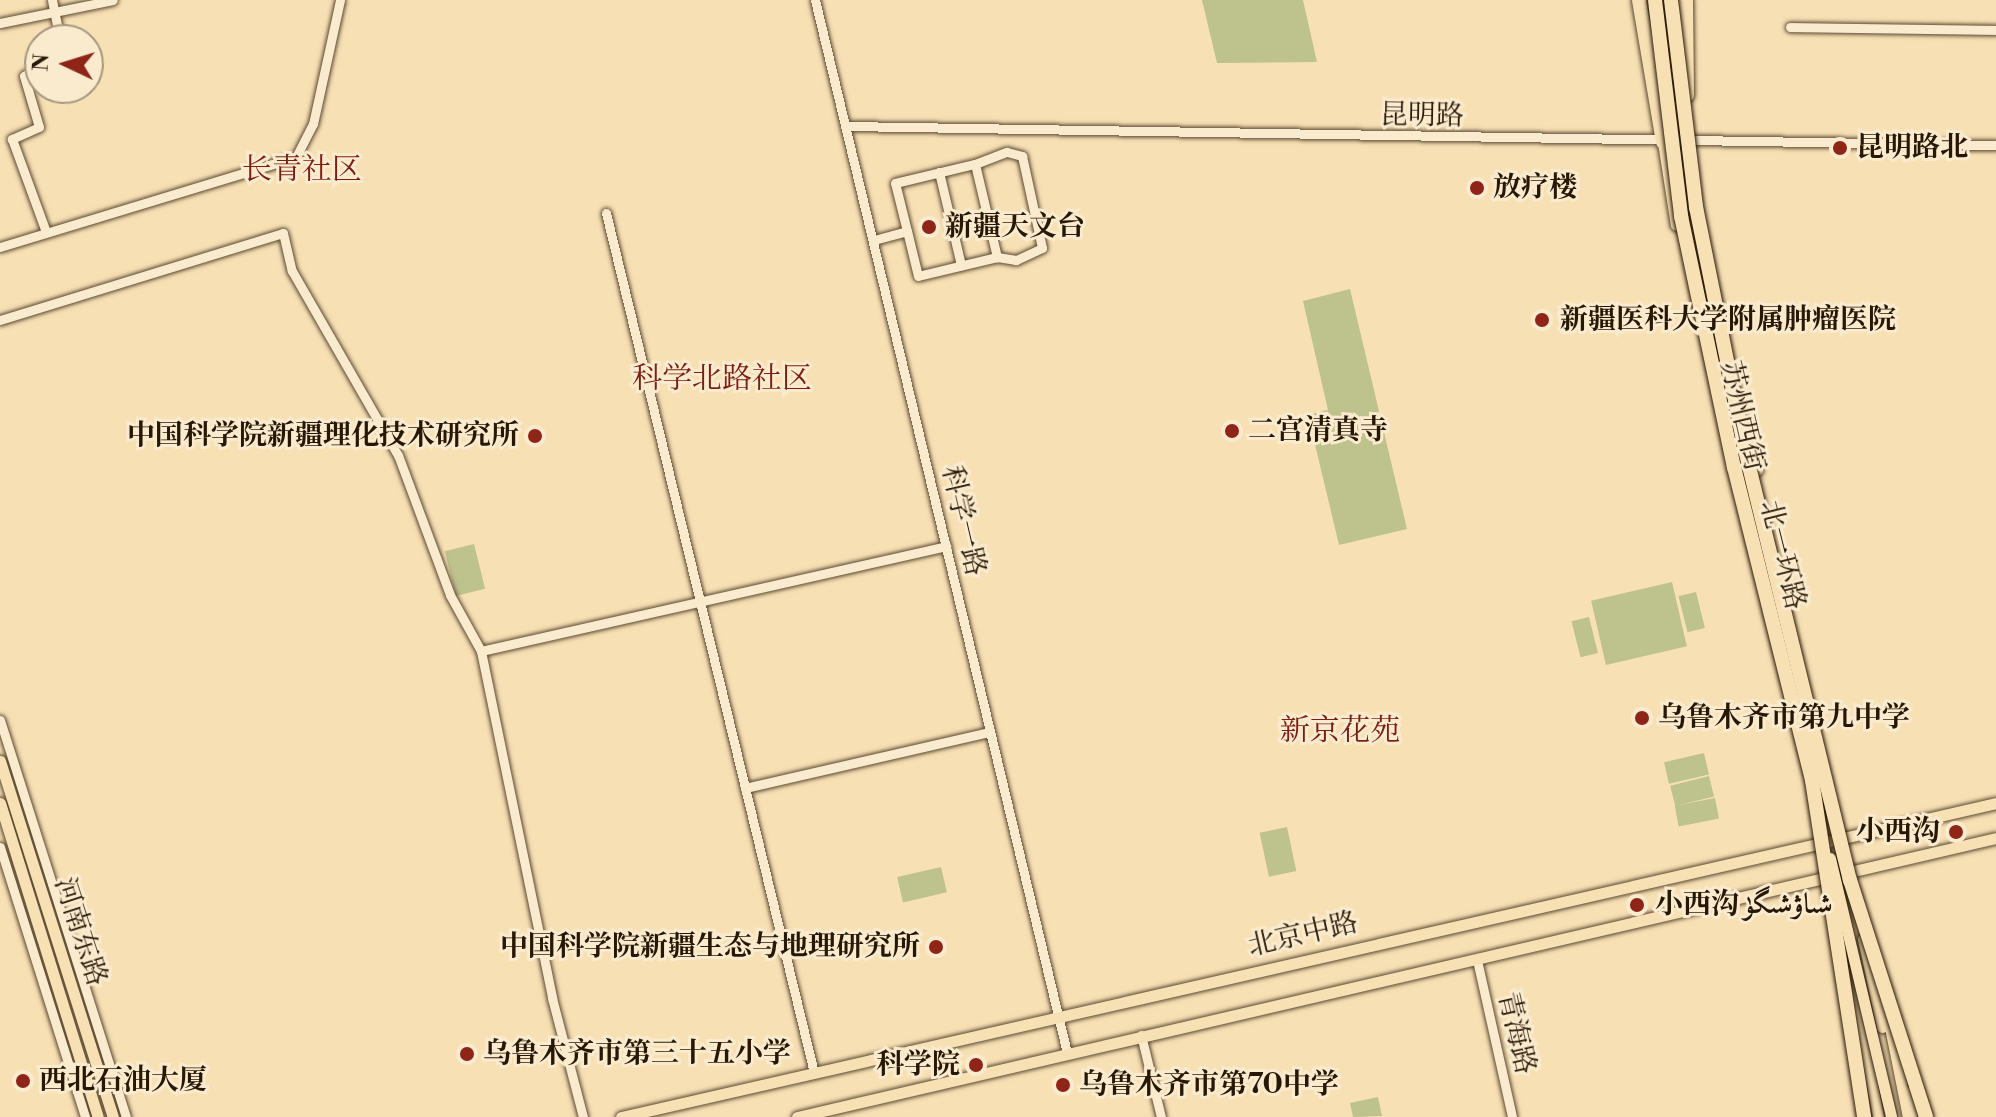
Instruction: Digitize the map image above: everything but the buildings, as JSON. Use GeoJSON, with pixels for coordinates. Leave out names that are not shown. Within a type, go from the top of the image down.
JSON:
{"type":"FeatureCollection","features":[{"type":"Feature","properties":{"kind":"highway"},"geometry":{"type":"LineString","coordinates":[[1642,0],[1644,51],[1663,142]]}},
{"type":"Feature","properties":{"kind":"highway","name":"北一环路"},"geometry":{"type":"LineString","coordinates":[[1655,0],[1681,216],[1734,467],[1812,780]]}},
{"type":"Feature","properties":{"kind":"highway","name":"北一环路"},"geometry":{"type":"LineString","coordinates":[[1669,0],[1696,207],[1717,319],[1851,877]]}},
{"type":"Feature","properties":{"kind":"highway"},"geometry":{"type":"LineString","coordinates":[[1685,140],[1689,39],[1686,0]]}},
{"type":"Feature","properties":{"kind":"highway"},"geometry":{"type":"LineString","coordinates":[[1812,780],[1864,1117]]}},
{"type":"Feature","properties":{"kind":"highway"},"geometry":{"type":"LineString","coordinates":[[1851,877],[1926,1117]]}},
{"type":"Feature","properties":{"kind":"main road","name":"苏州西街"},"geometry":{"type":"LineString","coordinates":[[1642,0],[1663,142],[1717,418],[1851,971],[1890,1117]]}},
{"type":"Feature","properties":{"kind":"main road","name":"苏州西街"},"geometry":{"type":"LineString","coordinates":[[1669,0],[1685,140],[1851,877],[1884,994],[1906,1117]]}},
{"type":"Feature","properties":{"kind":"main road","name":"河南东路"},"geometry":{"type":"LineString","coordinates":[[0,761],[113,1117]]}},
{"type":"Feature","properties":{"kind":"main road","name":"北一环路"},"geometry":{"type":"LineString","coordinates":[[1812,780],[1890,1117]]}},
{"type":"Feature","properties":{"kind":"main road","name":"河南东路"},"geometry":{"type":"LineString","coordinates":[[0,803],[98,1117]]}},
{"type":"Feature","properties":{"kind":"main road","name":"北京中路"},"geometry":{"type":"LineString","coordinates":[[621,1117],[1820,840],[1996,803]]}},
{"type":"Feature","properties":{"kind":"main road"},"geometry":{"type":"LineString","coordinates":[[797,1117],[1829,878],[1851,877],[1996,838]]}},
{"type":"Feature","properties":{"kind":"main road","name":"北一环路"},"geometry":{"type":"LineString","coordinates":[[1851,877],[1906,1117]]}},
{"type":"Feature","properties":{"kind":"main road"},"geometry":{"type":"LineString","coordinates":[[1851,971],[1878,1117]]}},
{"type":"Feature","properties":{"kind":"main road"},"geometry":{"type":"LineString","coordinates":[[1884,994],[1918,1117]]}},
{"type":"Feature","properties":{"kind":"street"},"geometry":{"type":"LineString","coordinates":[[52,0],[57,24]]}},
{"type":"Feature","properties":{"kind":"street"},"geometry":{"type":"LineString","coordinates":[[0,23],[113,0]]}},
{"type":"Feature","properties":{"kind":"street"},"geometry":{"type":"LineString","coordinates":[[0,247],[296,157],[313,124],[340,0]]}},
{"type":"Feature","properties":{"kind":"street","name":"科学一路"},"geometry":{"type":"LineString","coordinates":[[815,0],[1067,1053]]}},
{"type":"Feature","properties":{"kind":"street"},"geometry":{"type":"LineString","coordinates":[[1790,27],[1996,30]]}},
{"type":"Feature","properties":{"kind":"street"},"geometry":{"type":"LineString","coordinates":[[32,104],[39,127],[12,139],[46,232]]}},
{"type":"Feature","properties":{"kind":"street","name":"昆明路"},"geometry":{"type":"LineString","coordinates":[[847,126],[1663,142],[1996,145]]}},
{"type":"Feature","properties":{"kind":"street"},"geometry":{"type":"LineString","coordinates":[[1007,152],[1022,156],[1042,248],[1016,260],[997,257],[918,276],[895,183],[939,172],[975,164],[1007,152]]}},
{"type":"Feature","properties":{"kind":"street"},"geometry":{"type":"LineString","coordinates":[[975,164],[997,257]]}},
{"type":"Feature","properties":{"kind":"street"},"geometry":{"type":"LineString","coordinates":[[939,172],[961,265]]}},
{"type":"Feature","properties":{"kind":"street"},"geometry":{"type":"LineString","coordinates":[[606,213],[814,1073]]}},
{"type":"Feature","properties":{"kind":"street"},"geometry":{"type":"LineString","coordinates":[[874,240],[907,231]]}},
{"type":"Feature","properties":{"kind":"street"},"geometry":{"type":"LineString","coordinates":[[0,320],[283,233],[292,271],[398,455],[450,595],[481,651],[552,998],[583,1117]]}},
{"type":"Feature","properties":{"kind":"street"},"geometry":{"type":"LineString","coordinates":[[481,651],[946,546]]}},
{"type":"Feature","properties":{"kind":"street"},"geometry":{"type":"LineString","coordinates":[[0,720],[126,1117]]}},
{"type":"Feature","properties":{"kind":"street"},"geometry":{"type":"LineString","coordinates":[[745,788],[990,732]]}},
{"type":"Feature","properties":{"kind":"street"},"geometry":{"type":"LineString","coordinates":[[0,847],[85,1117]]}},
{"type":"Feature","properties":{"kind":"street","name":"青海路"},"geometry":{"type":"LineString","coordinates":[[1477,960],[1512,1117]]}},
{"type":"Feature","properties":{"kind":"street"},"geometry":{"type":"LineString","coordinates":[[1141,1035],[1161,1117]]}},
{"type":"Feature","properties":{"kind":"green space"},"geometry":{"type":"Polygon","coordinates":[[[1202,0],[1303,0],[1317,62],[1217,63],[1202,0]]]}},
{"type":"Feature","properties":{"kind":"green space"},"geometry":{"type":"Polygon","coordinates":[[[1350,289],[1407,529],[1339,545],[1308,415],[1328,410],[1303,301],[1350,289]]]}},
{"type":"Feature","properties":{"kind":"green space"},"geometry":{"type":"Polygon","coordinates":[[[474,544],[485,589],[456,596],[445,551],[474,544]]]}},
{"type":"Feature","properties":{"kind":"green space"},"geometry":{"type":"Polygon","coordinates":[[[1672,582],[1687,646],[1606,665],[1591,601],[1672,582]]]}},
{"type":"Feature","properties":{"kind":"green space"},"geometry":{"type":"Polygon","coordinates":[[[1696,592],[1705,628],[1687,632],[1679,596],[1696,592]]]}},
{"type":"Feature","properties":{"kind":"green space"},"geometry":{"type":"Polygon","coordinates":[[[1589,617],[1598,653],[1580,657],[1572,621],[1589,617]]]}},
{"type":"Feature","properties":{"kind":"green space"},"geometry":{"type":"Polygon","coordinates":[[[1704,753],[1709,774],[1669,784],[1664,762],[1704,753]]]}},
{"type":"Feature","properties":{"kind":"green space"},"geometry":{"type":"Polygon","coordinates":[[[1709,776],[1714,796],[1675,806],[1670,786],[1709,776]]]}},
{"type":"Feature","properties":{"kind":"green space"},"geometry":{"type":"Polygon","coordinates":[[[1715,798],[1719,819],[1679,826],[1675,806],[1715,798]]]}},
{"type":"Feature","properties":{"kind":"green space"},"geometry":{"type":"Polygon","coordinates":[[[1287,827],[1296,871],[1269,877],[1260,833],[1287,827]]]}},
{"type":"Feature","properties":{"kind":"green space"},"geometry":{"type":"Polygon","coordinates":[[[941,867],[947,892],[903,902],[897,877],[941,867]]]}},
{"type":"Feature","properties":{"kind":"green space"},"geometry":{"type":"Polygon","coordinates":[[[1378,1097],[1382,1116],[1353,1117],[1350,1103],[1378,1097]]]}},
{"type":"Feature","properties":{"kind":"place","name":"昆明路北"},"geometry":{"type":"Point","coordinates":[1840,148]}},
{"type":"Feature","properties":{"kind":"place","name":"放疗楼"},"geometry":{"type":"Point","coordinates":[1477,188]}},
{"type":"Feature","properties":{"kind":"place","name":"新疆天文台"},"geometry":{"type":"Point","coordinates":[929,227]}},
{"type":"Feature","properties":{"kind":"place","name":"新疆医科大学附属肿瘤医院"},"geometry":{"type":"Point","coordinates":[1542,320]}},
{"type":"Feature","properties":{"kind":"place","name":"二宫清真寺"},"geometry":{"type":"Point","coordinates":[1232,431]}},
{"type":"Feature","properties":{"kind":"place","name":"中国科学院新疆理化技术研究所"},"geometry":{"type":"Point","coordinates":[535,436]}},
{"type":"Feature","properties":{"kind":"place","name":"乌鲁木齐市第九中学"},"geometry":{"type":"Point","coordinates":[1642,718]}},
{"type":"Feature","properties":{"kind":"place","name":"小西沟"},"geometry":{"type":"Point","coordinates":[1956,832]}},
{"type":"Feature","properties":{"kind":"place","name":"小西沟 شىاۋشىگۈ"},"geometry":{"type":"Point","coordinates":[1637,905]}},
{"type":"Feature","properties":{"kind":"place","name":"中国科学院新疆生态与地理研究所"},"geometry":{"type":"Point","coordinates":[936,947]}},
{"type":"Feature","properties":{"kind":"place","name":"乌鲁木齐市第三十五小学"},"geometry":{"type":"Point","coordinates":[467,1054]}},
{"type":"Feature","properties":{"kind":"place","name":"科学院"},"geometry":{"type":"Point","coordinates":[976,1065]}},
{"type":"Feature","properties":{"kind":"place","name":"西北石油大厦"},"geometry":{"type":"Point","coordinates":[23,1081]}},
{"type":"Feature","properties":{"kind":"place","name":"乌鲁木齐市第70中学"},"geometry":{"type":"Point","coordinates":[1063,1085]}},
{"type":"Feature","properties":{"kind":"district","name":"长青社区"},"geometry":{"type":"Point","coordinates":[302,170]}},
{"type":"Feature","properties":{"kind":"district","name":"科学北路社区"},"geometry":{"type":"Point","coordinates":[722,379]}},
{"type":"Feature","properties":{"kind":"district","name":"新京花苑"},"geometry":{"type":"Point","coordinates":[1340,731]}}]}
